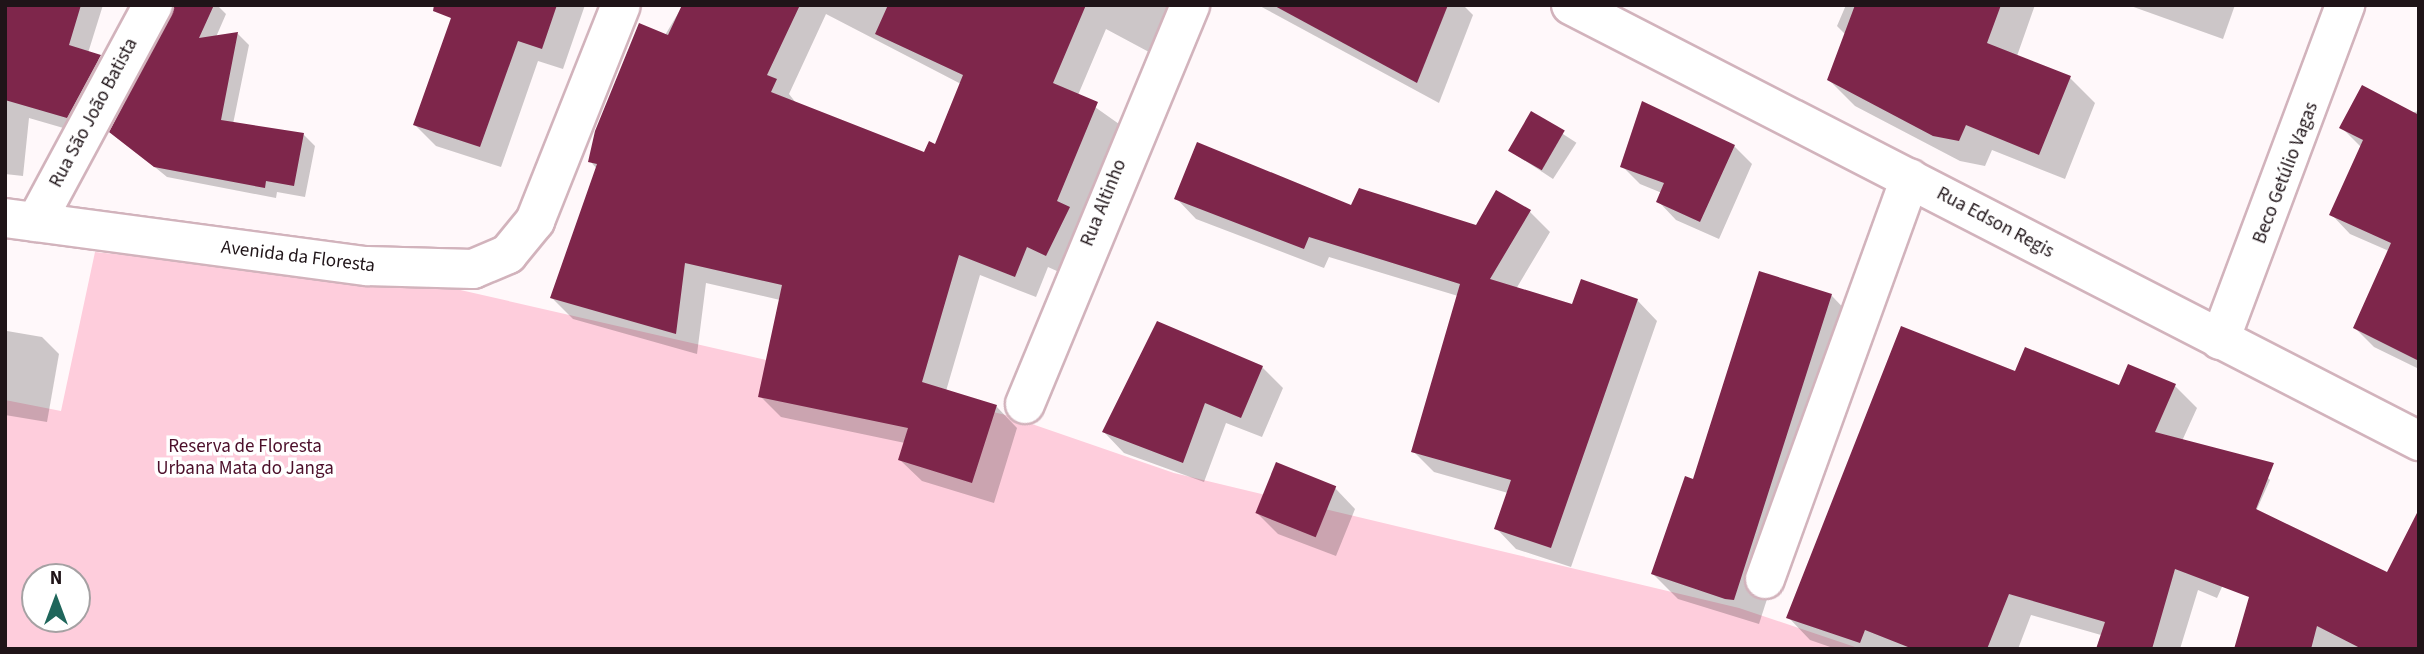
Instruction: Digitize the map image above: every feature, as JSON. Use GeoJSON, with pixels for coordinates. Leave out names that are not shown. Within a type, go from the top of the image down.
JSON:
{"type":"FeatureCollection","features":[{"type":"Feature","properties":{"kind":"street","name":"Rua São João Batista"},"geometry":{"type":"LineString","coordinates":[[20,220],[153,5]]}},
{"type":"Feature","properties":{"kind":"street","name":"Avenida da Floresta"},"geometry":{"type":"LineString","coordinates":[[20,220],[439,272],[473,270],[508,254],[554,186],[621,5]]}},
{"type":"Feature","properties":{"kind":"street","name":"Rua Altinho"},"geometry":{"type":"LineString","coordinates":[[1025,404],[1191,5]]}},
{"type":"Feature","properties":{"kind":"street","name":"Rua Edson Regis"},"geometry":{"type":"LineString","coordinates":[[1571,5],[2419,441]]}},
{"type":"Feature","properties":{"kind":"street","name":"Beco Getúlio Vagas"},"geometry":{"type":"LineString","coordinates":[[2220,340],[2345,5]]}},
{"type":"Feature","properties":{"kind":"street"},"geometry":{"type":"LineString","coordinates":[[1765,579],[1910,178]]}},
{"type":"Feature","properties":{"kind":"green space","name":"Reserva de Floresta Urbana Mata do Janga"},"geometry":{"type":"Polygon","coordinates":[[[95,252],[456,289],[1006,415],[1174,473],[1739,608],[1861,649],[5,649],[5,400],[61,411],[95,252]]]}},
{"type":"Feature","properties":{"kind":"building"},"geometry":{"type":"Polygon","coordinates":[[[5,5],[81,5],[69,45],[101,55],[67,118],[5,100],[5,5]]]}},
{"type":"Feature","properties":{"kind":"building"},"geometry":{"type":"Polygon","coordinates":[[[175,5],[214,5],[199,38],[238,32],[221,120],[304,133],[294,186],[266,181],[265,188],[154,167],[109,132],[175,5]]]}},
{"type":"Feature","properties":{"kind":"building"},"geometry":{"type":"Polygon","coordinates":[[[434,5],[557,5],[542,49],[518,41],[480,147],[413,125],[451,18],[433,11],[434,5]]]}},
{"type":"Feature","properties":{"kind":"building"},"geometry":{"type":"Polygon","coordinates":[[[682,5],[800,5],[767,75],[777,79],[771,92],[924,152],[929,141],[935,144],[963,75],[875,34],[888,5],[1086,5],[1053,83],[1098,102],[1057,201],[1070,207],[1046,256],[1027,247],[1015,277],[959,255],[922,382],[997,405],[972,483],[898,460],[908,428],[758,397],[782,285],[685,263],[676,334],[550,298],[597,164],[588,162],[595,131],[639,23],[668,35],[682,5]]]}},
{"type":"Feature","properties":{"kind":"building"},"geometry":{"type":"Polygon","coordinates":[[[1273,5],[1448,5],[1417,83],[1273,5]]]}},
{"type":"Feature","properties":{"kind":"building"},"geometry":{"type":"Polygon","coordinates":[[[1855,5],[2001,5],[1987,43],[2071,76],[2039,155],[1966,125],[1959,141],[1933,136],[1827,80],[1855,5]]]}},
{"type":"Feature","properties":{"kind":"building"},"geometry":{"type":"Polygon","coordinates":[[[2362,85],[2419,115],[2419,361],[2353,328],[2391,243],[2329,215],[2363,140],[2339,128],[2362,85]]]}},
{"type":"Feature","properties":{"kind":"building"},"geometry":{"type":"Polygon","coordinates":[[[1642,101],[1735,145],[1700,222],[1656,202],[1664,183],[1620,167],[1642,101]]]}},
{"type":"Feature","properties":{"kind":"building"},"geometry":{"type":"Polygon","coordinates":[[[1531,111],[1565,130],[1542,170],[1508,151],[1531,111]]]}},
{"type":"Feature","properties":{"kind":"building"},"geometry":{"type":"Polygon","coordinates":[[[1197,142],[1351,205],[1359,188],[1476,225],[1496,190],[1531,210],[1490,279],[1572,304],[1581,279],[1638,299],[1551,548],[1494,529],[1511,480],[1411,452],[1460,284],[1309,237],[1304,249],[1174,199],[1197,142]]]}},
{"type":"Feature","properties":{"kind":"building"},"geometry":{"type":"Polygon","coordinates":[[[1759,271],[1832,294],[1734,600],[1651,574],[1685,476],[1693,479],[1759,271]]]}},
{"type":"Feature","properties":{"kind":"building"},"geometry":{"type":"Polygon","coordinates":[[[1157,321],[1263,366],[1241,418],[1205,403],[1183,463],[1102,432],[1157,321]]]}},
{"type":"Feature","properties":{"kind":"building"},"geometry":{"type":"Polygon","coordinates":[[[1901,326],[2015,371],[2025,347],[2119,385],[2128,364],[2176,384],[2155,432],[2274,463],[2256,509],[2387,572],[2419,509],[2419,649],[2362,649],[2317,626],[2311,649],[2234,649],[2249,597],[2175,569],[2152,649],[2096,649],[2105,622],[2009,594],[1987,649],[1913,649],[1865,630],[1860,643],[1786,618],[1901,326]]]}},
{"type":"Feature","properties":{"kind":"building"},"geometry":{"type":"Polygon","coordinates":[[[1276,462],[1336,486],[1316,537],[1255,513],[1276,462]]]}}]}
